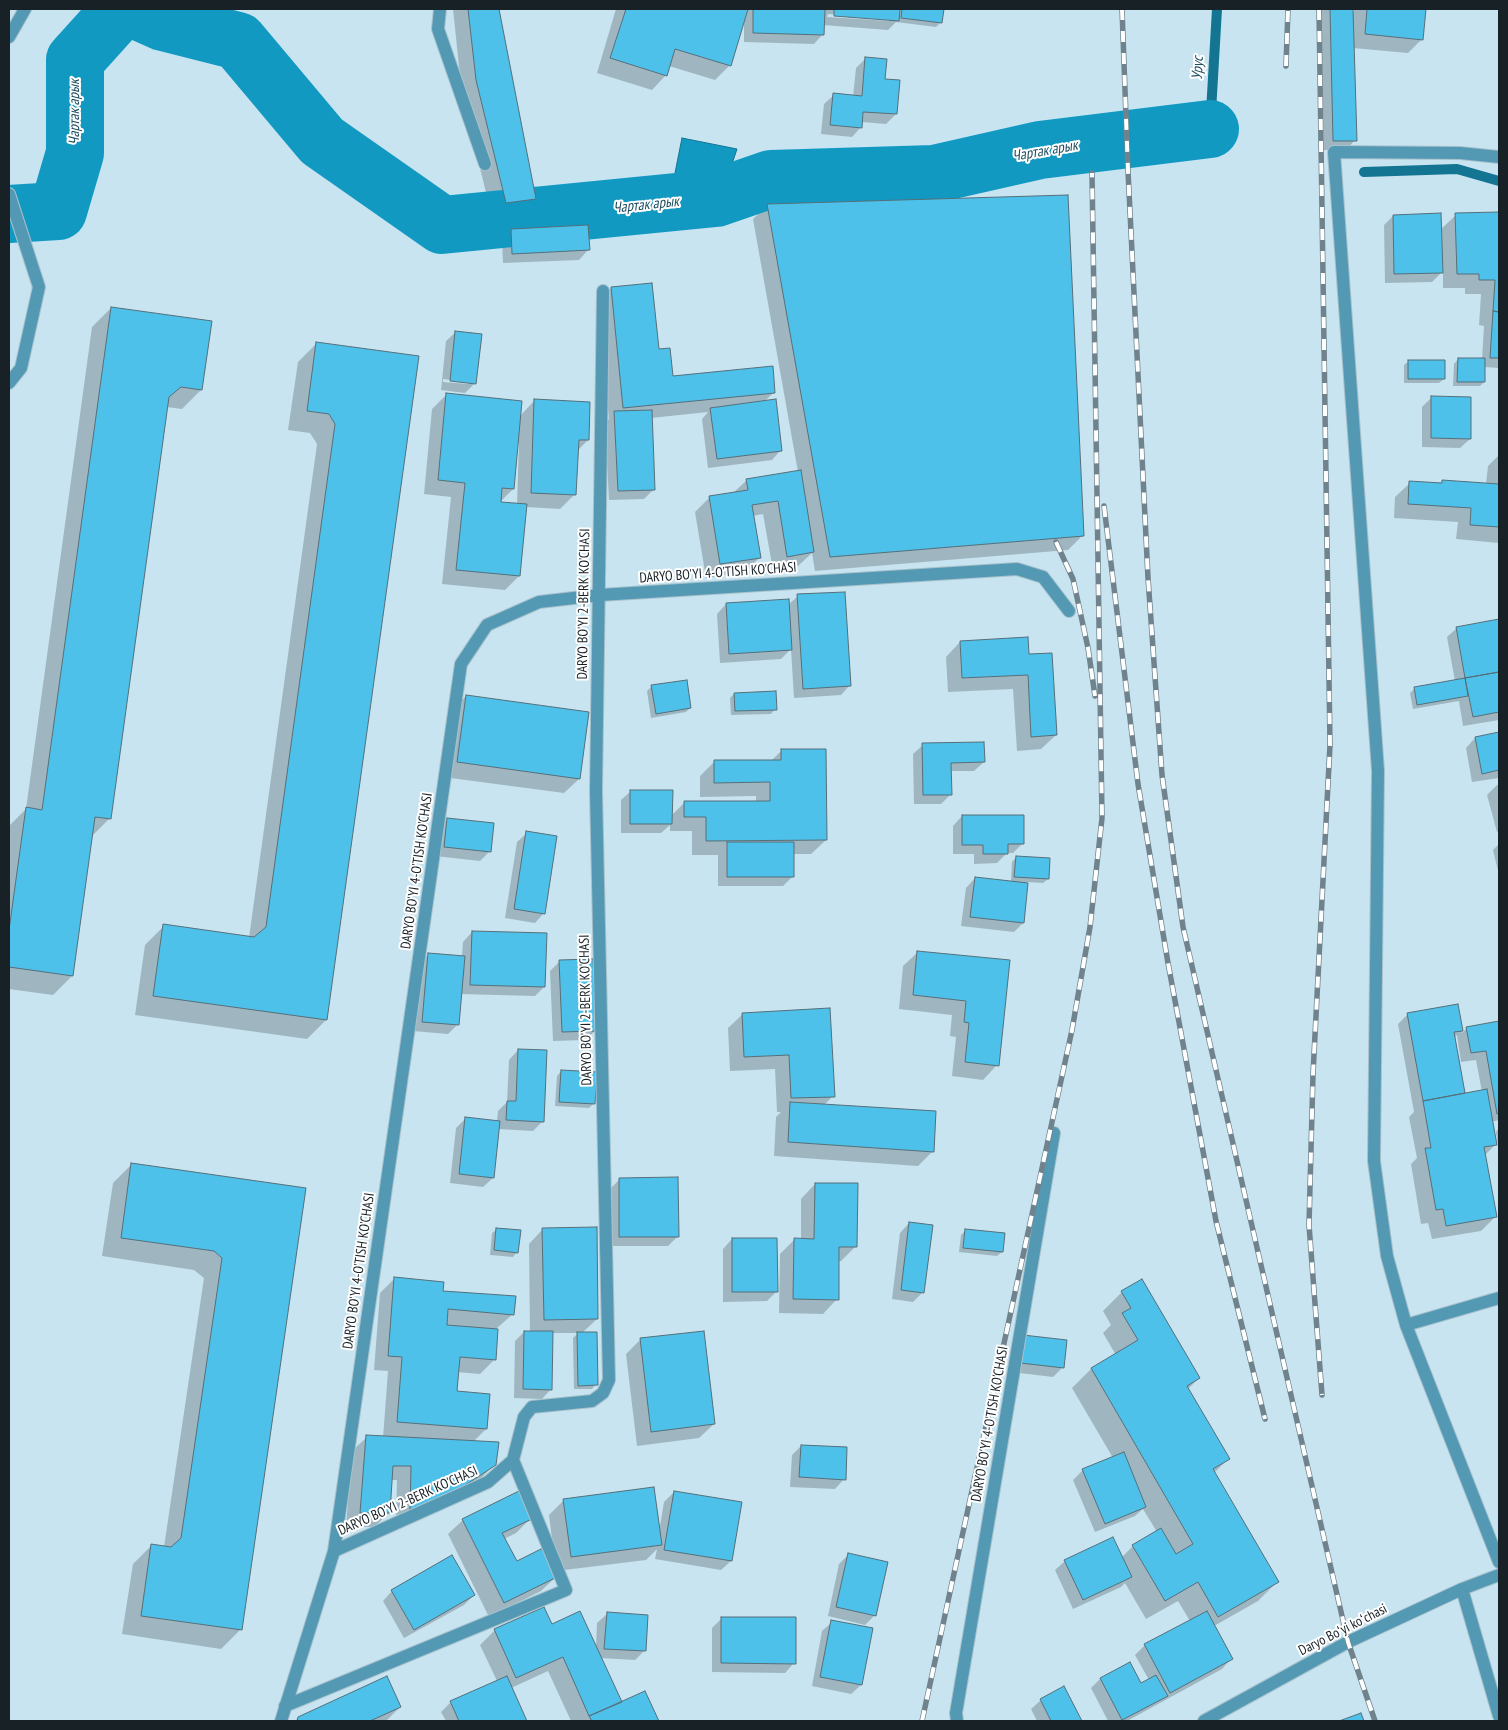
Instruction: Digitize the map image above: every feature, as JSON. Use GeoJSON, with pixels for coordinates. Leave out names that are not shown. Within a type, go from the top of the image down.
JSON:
{"type":"FeatureCollection","features":[{"type":"Feature","properties":{"kind":"street"},"geometry":{"type":"LineString","coordinates":[[9,37],[25,9]]}},
{"type":"Feature","properties":{"kind":"street"},"geometry":{"type":"LineString","coordinates":[[440,9],[438,29],[485,164]]}},
{"type":"Feature","properties":{"kind":"street"},"geometry":{"type":"LineString","coordinates":[[1499,157],[1460,153],[1334,152],[1378,771],[1374,1161],[1387,1256],[1406,1325],[1499,1562]]}},
{"type":"Feature","properties":{"kind":"street"},"geometry":{"type":"LineString","coordinates":[[9,194],[39,286],[21,368],[9,383]]}},
{"type":"Feature","properties":{"kind":"street","name":"DARYO BO'YI 2-BERK KO'CHASI"},"geometry":{"type":"LineString","coordinates":[[334,1551],[488,1482],[513,1460],[524,1417],[532,1408],[592,1401],[603,1392],[609,1380],[596,791],[600,595],[602,292]]}},
{"type":"Feature","properties":{"kind":"street","name":"DARYO BO'YI 4-O'TISH KO'CHASI"},"geometry":{"type":"LineString","coordinates":[[281,1721],[334,1551],[461,664],[487,625],[538,602],[600,595],[1017,569],[1043,577],[1069,611]]}},
{"type":"Feature","properties":{"kind":"street","name":"DARYO BO'YI 4-O'TISH KO'CHASI"},"geometry":{"type":"LineString","coordinates":[[957,1721],[960,1693],[1054,1133]]}},
{"type":"Feature","properties":{"kind":"street"},"geometry":{"type":"LineString","coordinates":[[1406,1325],[1499,1298]]}},
{"type":"Feature","properties":{"kind":"street"},"geometry":{"type":"LineString","coordinates":[[285,1706],[566,1590],[513,1460]]}},
{"type":"Feature","properties":{"kind":"street","name":"Daryo Boʻyi koʻchasi"},"geometry":{"type":"LineString","coordinates":[[1204,1721],[1348,1642],[1462,1589],[1499,1575]]}},
{"type":"Feature","properties":{"kind":"street"},"geometry":{"type":"LineString","coordinates":[[1462,1589],[1499,1716]]}},
{"type":"Feature","properties":{"kind":"water"},"geometry":{"type":"Polygon","coordinates":[[[682,138],[737,149],[733,161],[707,181],[673,183],[682,138]]]}},
{"type":"Feature","properties":{"kind":"building"},"geometry":{"type":"Polygon","coordinates":[[[468,9],[499,9],[536,199],[506,203],[476,80],[468,9]]]}},
{"type":"Feature","properties":{"kind":"building"},"geometry":{"type":"Polygon","coordinates":[[[626,9],[748,9],[731,66],[675,49],[667,76],[610,58],[626,9]]]}},
{"type":"Feature","properties":{"kind":"building"},"geometry":{"type":"Polygon","coordinates":[[[753,9],[825,9],[824,35],[753,33],[753,9]]]}},
{"type":"Feature","properties":{"kind":"building"},"geometry":{"type":"Polygon","coordinates":[[[834,9],[900,9],[899,21],[834,16],[834,9]]]}},
{"type":"Feature","properties":{"kind":"building"},"geometry":{"type":"Polygon","coordinates":[[[902,9],[944,9],[942,23],[901,18],[902,9]]]}},
{"type":"Feature","properties":{"kind":"building"},"geometry":{"type":"Polygon","coordinates":[[[1330,9],[1353,9],[1357,141],[1333,141],[1330,9]]]}},
{"type":"Feature","properties":{"kind":"building"},"geometry":{"type":"Polygon","coordinates":[[[1367,9],[1426,9],[1423,40],[1365,34],[1367,9]]]}},
{"type":"Feature","properties":{"kind":"building"},"geometry":{"type":"Polygon","coordinates":[[[865,57],[887,59],[885,79],[900,80],[897,114],[863,112],[862,128],[830,125],[833,93],[862,96],[865,57]]]}},
{"type":"Feature","properties":{"kind":"building"},"geometry":{"type":"Polygon","coordinates":[[[1068,195],[1084,536],[830,557],[767,204],[1068,195]]]}},
{"type":"Feature","properties":{"kind":"building"},"geometry":{"type":"Polygon","coordinates":[[[1499,212],[1499,312],[1493,311],[1495,280],[1479,280],[1479,274],[1457,274],[1455,213],[1499,212]]]}},
{"type":"Feature","properties":{"kind":"building"},"geometry":{"type":"Polygon","coordinates":[[[1441,213],[1443,273],[1394,274],[1393,215],[1441,213]]]}},
{"type":"Feature","properties":{"kind":"building"},"geometry":{"type":"Polygon","coordinates":[[[588,225],[590,250],[512,254],[511,229],[588,225]]]}},
{"type":"Feature","properties":{"kind":"building"},"geometry":{"type":"Polygon","coordinates":[[[652,283],[659,349],[670,348],[673,376],[773,366],[775,393],[623,408],[611,287],[652,283]]]}},
{"type":"Feature","properties":{"kind":"building"},"geometry":{"type":"Polygon","coordinates":[[[111,307],[212,321],[202,390],[181,387],[169,397],[111,819],[95,817],[73,976],[9,967],[9,930],[26,807],[42,810],[111,307]]]}},
{"type":"Feature","properties":{"kind":"building"},"geometry":{"type":"Polygon","coordinates":[[[1493,311],[1499,312],[1499,358],[1490,358],[1493,311]]]}},
{"type":"Feature","properties":{"kind":"building"},"geometry":{"type":"Polygon","coordinates":[[[455,331],[482,334],[476,384],[450,381],[455,331]]]}},
{"type":"Feature","properties":{"kind":"building"},"geometry":{"type":"Polygon","coordinates":[[[316,342],[419,356],[327,1020],[153,996],[163,924],[254,937],[266,927],[335,424],[329,414],[307,411],[316,342]]]}},
{"type":"Feature","properties":{"kind":"building"},"geometry":{"type":"Polygon","coordinates":[[[1458,358],[1485,358],[1485,382],[1457,382],[1458,358]]]}},
{"type":"Feature","properties":{"kind":"building"},"geometry":{"type":"Polygon","coordinates":[[[1408,360],[1445,360],[1445,379],[1408,379],[1408,360]]]}},
{"type":"Feature","properties":{"kind":"building"},"geometry":{"type":"Polygon","coordinates":[[[446,393],[522,401],[514,489],[502,488],[501,502],[527,504],[520,576],[456,570],[465,483],[438,480],[446,393]]]}},
{"type":"Feature","properties":{"kind":"building"},"geometry":{"type":"Polygon","coordinates":[[[1431,396],[1471,397],[1471,439],[1431,438],[1431,396]]]}},
{"type":"Feature","properties":{"kind":"building"},"geometry":{"type":"Polygon","coordinates":[[[534,399],[590,402],[589,440],[579,440],[576,495],[531,493],[534,399]]]}},
{"type":"Feature","properties":{"kind":"building"},"geometry":{"type":"Polygon","coordinates":[[[776,399],[782,451],[717,459],[710,408],[776,399]]]}},
{"type":"Feature","properties":{"kind":"building"},"geometry":{"type":"Polygon","coordinates":[[[652,410],[655,490],[618,491],[614,411],[652,410]]]}},
{"type":"Feature","properties":{"kind":"building"},"geometry":{"type":"Polygon","coordinates":[[[801,470],[814,552],[787,557],[778,501],[752,505],[761,558],[720,564],[709,496],[748,490],[746,479],[801,470]]]}},
{"type":"Feature","properties":{"kind":"building"},"geometry":{"type":"Polygon","coordinates":[[[1442,480],[1499,484],[1499,527],[1470,525],[1471,508],[1408,504],[1409,481],[1442,483],[1442,480]]]}},
{"type":"Feature","properties":{"kind":"building"},"geometry":{"type":"Polygon","coordinates":[[[845,592],[851,686],[803,689],[797,594],[845,592]]]}},
{"type":"Feature","properties":{"kind":"building"},"geometry":{"type":"Polygon","coordinates":[[[789,599],[792,650],[729,654],[726,603],[789,599]]]}},
{"type":"Feature","properties":{"kind":"building"},"geometry":{"type":"Polygon","coordinates":[[[1499,619],[1499,672],[1465,678],[1456,627],[1499,619]]]}},
{"type":"Feature","properties":{"kind":"building"},"geometry":{"type":"Polygon","coordinates":[[[1028,637],[1029,654],[1052,653],[1057,735],[1031,737],[1028,675],[962,678],[960,641],[1028,637]]]}},
{"type":"Feature","properties":{"kind":"building"},"geometry":{"type":"Polygon","coordinates":[[[1499,672],[1499,712],[1473,717],[1465,678],[1499,672]]]}},
{"type":"Feature","properties":{"kind":"building"},"geometry":{"type":"Polygon","coordinates":[[[1465,678],[1468,696],[1417,705],[1414,687],[1465,678]]]}},
{"type":"Feature","properties":{"kind":"building"},"geometry":{"type":"Polygon","coordinates":[[[687,680],[691,708],[656,714],[651,685],[687,680]]]}},
{"type":"Feature","properties":{"kind":"building"},"geometry":{"type":"Polygon","coordinates":[[[776,691],[777,710],[735,711],[734,693],[776,691]]]}},
{"type":"Feature","properties":{"kind":"building"},"geometry":{"type":"Polygon","coordinates":[[[466,695],[589,712],[580,779],[457,762],[466,695]]]}},
{"type":"Feature","properties":{"kind":"building"},"geometry":{"type":"Polygon","coordinates":[[[1499,732],[1499,770],[1482,774],[1475,737],[1499,732]]]}},
{"type":"Feature","properties":{"kind":"building"},"geometry":{"type":"Polygon","coordinates":[[[984,742],[985,762],[951,763],[952,795],[923,795],[922,743],[984,742]]]}},
{"type":"Feature","properties":{"kind":"building"},"geometry":{"type":"Polygon","coordinates":[[[781,749],[826,749],[827,840],[706,841],[706,817],[684,817],[684,801],[770,801],[770,782],[714,783],[714,760],[781,760],[781,749]]]}},
{"type":"Feature","properties":{"kind":"building"},"geometry":{"type":"Polygon","coordinates":[[[630,790],[673,790],[672,824],[630,824],[630,790]]]}},
{"type":"Feature","properties":{"kind":"building"},"geometry":{"type":"Polygon","coordinates":[[[962,815],[1024,815],[1024,844],[1008,844],[1008,854],[983,854],[983,845],[962,845],[962,815]]]}},
{"type":"Feature","properties":{"kind":"building"},"geometry":{"type":"Polygon","coordinates":[[[447,818],[494,823],[491,852],[444,847],[447,818]]]}},
{"type":"Feature","properties":{"kind":"building"},"geometry":{"type":"Polygon","coordinates":[[[526,831],[557,836],[545,914],[514,909],[526,831]]]}},
{"type":"Feature","properties":{"kind":"building"},"geometry":{"type":"Polygon","coordinates":[[[727,842],[794,842],[794,877],[727,877],[727,842]]]}},
{"type":"Feature","properties":{"kind":"building"},"geometry":{"type":"Polygon","coordinates":[[[1016,856],[1050,858],[1049,879],[1014,877],[1016,856]]]}},
{"type":"Feature","properties":{"kind":"building"},"geometry":{"type":"Polygon","coordinates":[[[975,877],[1028,883],[1024,923],[970,917],[975,877]]]}},
{"type":"Feature","properties":{"kind":"building"},"geometry":{"type":"Polygon","coordinates":[[[472,931],[547,933],[545,987],[470,985],[472,931]]]}},
{"type":"Feature","properties":{"kind":"building"},"geometry":{"type":"Polygon","coordinates":[[[917,951],[1010,960],[999,1066],[965,1062],[969,1023],[964,1022],[966,1001],[913,995],[917,951]]]}},
{"type":"Feature","properties":{"kind":"building"},"geometry":{"type":"Polygon","coordinates":[[[428,953],[465,956],[459,1025],[422,1022],[428,953]]]}},
{"type":"Feature","properties":{"kind":"building"},"geometry":{"type":"Polygon","coordinates":[[[593,959],[596,1031],[562,1032],[559,960],[593,959]]]}},
{"type":"Feature","properties":{"kind":"building"},"geometry":{"type":"Polygon","coordinates":[[[1458,1004],[1463,1031],[1454,1032],[1465,1093],[1423,1101],[1407,1013],[1458,1004]]]}},
{"type":"Feature","properties":{"kind":"building"},"geometry":{"type":"Polygon","coordinates":[[[830,1008],[835,1097],[791,1098],[789,1055],[744,1057],[742,1013],[830,1008]]]}},
{"type":"Feature","properties":{"kind":"building"},"geometry":{"type":"Polygon","coordinates":[[[1499,1021],[1499,1113],[1497,1114],[1486,1051],[1471,1053],[1466,1027],[1499,1021]]]}},
{"type":"Feature","properties":{"kind":"building"},"geometry":{"type":"Polygon","coordinates":[[[518,1049],[547,1050],[544,1122],[506,1120],[507,1101],[516,1101],[518,1049]]]}},
{"type":"Feature","properties":{"kind":"building"},"geometry":{"type":"Polygon","coordinates":[[[561,1070],[597,1072],[595,1104],[559,1102],[561,1070]]]}},
{"type":"Feature","properties":{"kind":"building"},"geometry":{"type":"Polygon","coordinates":[[[1487,1089],[1497,1145],[1484,1147],[1497,1217],[1446,1226],[1443,1209],[1436,1210],[1425,1148],[1431,1148],[1423,1101],[1487,1089]]]}},
{"type":"Feature","properties":{"kind":"building"},"geometry":{"type":"Polygon","coordinates":[[[790,1102],[936,1111],[934,1152],[788,1142],[790,1102]]]}},
{"type":"Feature","properties":{"kind":"building"},"geometry":{"type":"Polygon","coordinates":[[[465,1117],[500,1121],[494,1178],[459,1174],[465,1117]]]}},
{"type":"Feature","properties":{"kind":"building"},"geometry":{"type":"Polygon","coordinates":[[[131,1163],[306,1188],[242,1630],[141,1616],[151,1544],[171,1547],[181,1538],[222,1258],[214,1251],[121,1238],[131,1163]]]}},
{"type":"Feature","properties":{"kind":"building"},"geometry":{"type":"Polygon","coordinates":[[[678,1177],[679,1237],[619,1237],[619,1178],[678,1177]]]}},
{"type":"Feature","properties":{"kind":"building"},"geometry":{"type":"Polygon","coordinates":[[[815,1183],[858,1183],[857,1247],[839,1247],[839,1300],[793,1299],[794,1238],[814,1239],[815,1183]]]}},
{"type":"Feature","properties":{"kind":"building"},"geometry":{"type":"Polygon","coordinates":[[[909,1222],[933,1225],[924,1293],[901,1290],[909,1222]]]}},
{"type":"Feature","properties":{"kind":"building"},"geometry":{"type":"Polygon","coordinates":[[[597,1227],[598,1319],[544,1320],[542,1228],[597,1227]]]}},
{"type":"Feature","properties":{"kind":"building"},"geometry":{"type":"Polygon","coordinates":[[[496,1228],[521,1230],[518,1253],[494,1250],[496,1228]]]}},
{"type":"Feature","properties":{"kind":"building"},"geometry":{"type":"Polygon","coordinates":[[[965,1229],[1005,1233],[1003,1252],[963,1248],[965,1229]]]}},
{"type":"Feature","properties":{"kind":"building"},"geometry":{"type":"Polygon","coordinates":[[[732,1238],[777,1238],[778,1292],[732,1292],[732,1238]]]}},
{"type":"Feature","properties":{"kind":"building"},"geometry":{"type":"Polygon","coordinates":[[[394,1277],[444,1282],[443,1291],[516,1296],[514,1315],[448,1309],[447,1325],[498,1329],[496,1360],[460,1357],[457,1391],[490,1394],[487,1429],[397,1422],[402,1357],[388,1356],[394,1277]]]}},
{"type":"Feature","properties":{"kind":"building"},"geometry":{"type":"Polygon","coordinates":[[[1142,1279],[1200,1378],[1187,1386],[1230,1459],[1213,1469],[1279,1582],[1218,1617],[1198,1582],[1165,1601],[1132,1545],[1161,1528],[1176,1554],[1193,1544],[1091,1368],[1138,1340],[1122,1313],[1131,1308],[1121,1291],[1142,1279]]]}},
{"type":"Feature","properties":{"kind":"building"},"geometry":{"type":"Polygon","coordinates":[[[524,1331],[553,1331],[552,1390],[523,1389],[524,1331]]]}},
{"type":"Feature","properties":{"kind":"building"},"geometry":{"type":"Polygon","coordinates":[[[704,1331],[715,1424],[651,1432],[640,1338],[704,1331]]]}},
{"type":"Feature","properties":{"kind":"building"},"geometry":{"type":"Polygon","coordinates":[[[577,1332],[597,1332],[598,1385],[578,1386],[577,1332]]]}},
{"type":"Feature","properties":{"kind":"building"},"geometry":{"type":"Polygon","coordinates":[[[1023,1335],[1067,1340],[1064,1368],[1020,1363],[1023,1335]]]}},
{"type":"Feature","properties":{"kind":"building"},"geometry":{"type":"Polygon","coordinates":[[[366,1435],[499,1442],[496,1465],[450,1495],[410,1511],[411,1466],[393,1466],[390,1513],[360,1513],[366,1435]]]}},
{"type":"Feature","properties":{"kind":"building"},"geometry":{"type":"Polygon","coordinates":[[[801,1445],[847,1447],[846,1480],[799,1477],[801,1445]]]}},
{"type":"Feature","properties":{"kind":"building"},"geometry":{"type":"Polygon","coordinates":[[[1124,1452],[1146,1507],[1105,1524],[1082,1469],[1124,1452]]]}},
{"type":"Feature","properties":{"kind":"building"},"geometry":{"type":"Polygon","coordinates":[[[654,1487],[662,1545],[571,1557],[563,1499],[654,1487]]]}},
{"type":"Feature","properties":{"kind":"building"},"geometry":{"type":"Polygon","coordinates":[[[519,1491],[532,1519],[502,1533],[517,1561],[543,1548],[557,1577],[504,1603],[462,1519],[519,1491]]]}},
{"type":"Feature","properties":{"kind":"building"},"geometry":{"type":"Polygon","coordinates":[[[674,1491],[742,1502],[732,1561],[664,1550],[674,1491]]]}},
{"type":"Feature","properties":{"kind":"building"},"geometry":{"type":"Polygon","coordinates":[[[1113,1537],[1132,1577],[1083,1600],[1064,1560],[1113,1537]]]}},
{"type":"Feature","properties":{"kind":"building"},"geometry":{"type":"Polygon","coordinates":[[[848,1553],[888,1562],[876,1616],[836,1607],[848,1553]]]}},
{"type":"Feature","properties":{"kind":"building"},"geometry":{"type":"Polygon","coordinates":[[[452,1555],[475,1595],[414,1630],[391,1590],[452,1555]]]}},
{"type":"Feature","properties":{"kind":"building"},"geometry":{"type":"Polygon","coordinates":[[[544,1607],[552,1624],[580,1611],[622,1702],[589,1716],[563,1657],[516,1678],[494,1629],[544,1607]]]}},
{"type":"Feature","properties":{"kind":"building"},"geometry":{"type":"Polygon","coordinates":[[[1207,1611],[1233,1659],[1170,1693],[1144,1644],[1207,1611]]]}},
{"type":"Feature","properties":{"kind":"building"},"geometry":{"type":"Polygon","coordinates":[[[607,1612],[648,1615],[646,1651],[604,1649],[607,1612]]]}},
{"type":"Feature","properties":{"kind":"building"},"geometry":{"type":"Polygon","coordinates":[[[721,1617],[796,1617],[796,1664],[721,1663],[721,1617]]]}},
{"type":"Feature","properties":{"kind":"building"},"geometry":{"type":"Polygon","coordinates":[[[831,1620],[873,1628],[862,1685],[820,1677],[831,1620]]]}},
{"type":"Feature","properties":{"kind":"building"},"geometry":{"type":"Polygon","coordinates":[[[1130,1662],[1141,1683],[1156,1675],[1168,1696],[1122,1720],[1100,1678],[1130,1662]]]}},
{"type":"Feature","properties":{"kind":"building"},"geometry":{"type":"Polygon","coordinates":[[[387,1676],[401,1707],[370,1721],[297,1721],[298,1717],[387,1676]]]}},
{"type":"Feature","properties":{"kind":"building"},"geometry":{"type":"Polygon","coordinates":[[[507,1676],[527,1721],[459,1721],[450,1701],[507,1676]]]}},
{"type":"Feature","properties":{"kind":"building"},"geometry":{"type":"Polygon","coordinates":[[[1064,1686],[1082,1721],[1051,1721],[1040,1699],[1064,1686]]]}},
{"type":"Feature","properties":{"kind":"building"},"geometry":{"type":"Polygon","coordinates":[[[645,1691],[659,1721],[592,1721],[589,1716],[645,1691]]]}},
{"type":"Feature","properties":{"kind":"building"},"geometry":{"type":"Polygon","coordinates":[[[1361,1713],[1364,1721],[1339,1721],[1361,1713]]]}},
{"type":"Feature","properties":{"kind":"waterway","name":"Чартак арык"},"geometry":{"type":"LineString","coordinates":[[9,214],[58,211],[75,153],[75,60],[121,9]]}},
{"type":"Feature","properties":{"kind":"waterway","name":"Чартак арык"},"geometry":{"type":"LineString","coordinates":[[134,9],[163,22],[238,41],[322,141],[442,225],[716,198],[771,179],[934,174],[1040,150],[1210,129]]}},
{"type":"Feature","properties":{"kind":"waterway","name":"Урус"},"geometry":{"type":"LineString","coordinates":[[1217,9],[1210,129],[1230,131]]}},
{"type":"Feature","properties":{"kind":"waterway","name":"Чартак арык"},"geometry":{"type":"LineString","coordinates":[[1364,172],[1457,169],[1499,181]]}},
{"type":"Feature","properties":{"kind":"railway"},"geometry":{"type":"LineString","coordinates":[[1122,9],[1148,578],[1162,775],[1183,927],[1348,1642],[1375,1721]]}},
{"type":"Feature","properties":{"kind":"railway"},"geometry":{"type":"LineString","coordinates":[[1286,66],[1288,9]]}},
{"type":"Feature","properties":{"kind":"railway"},"geometry":{"type":"LineString","coordinates":[[1319,9],[1330,745],[1313,1074],[1309,1225],[1322,1395]]}},
{"type":"Feature","properties":{"kind":"railway"},"geometry":{"type":"LineString","coordinates":[[922,1721],[1072,1030],[1090,927],[1102,818],[1092,173]]}},
{"type":"Feature","properties":{"kind":"railway"},"geometry":{"type":"LineString","coordinates":[[1104,506],[1138,784],[1168,963],[1216,1221],[1265,1419]]}},
{"type":"Feature","properties":{"kind":"railway"},"geometry":{"type":"LineString","coordinates":[[1056,542],[1073,579],[1088,648],[1095,696]]}}]}
